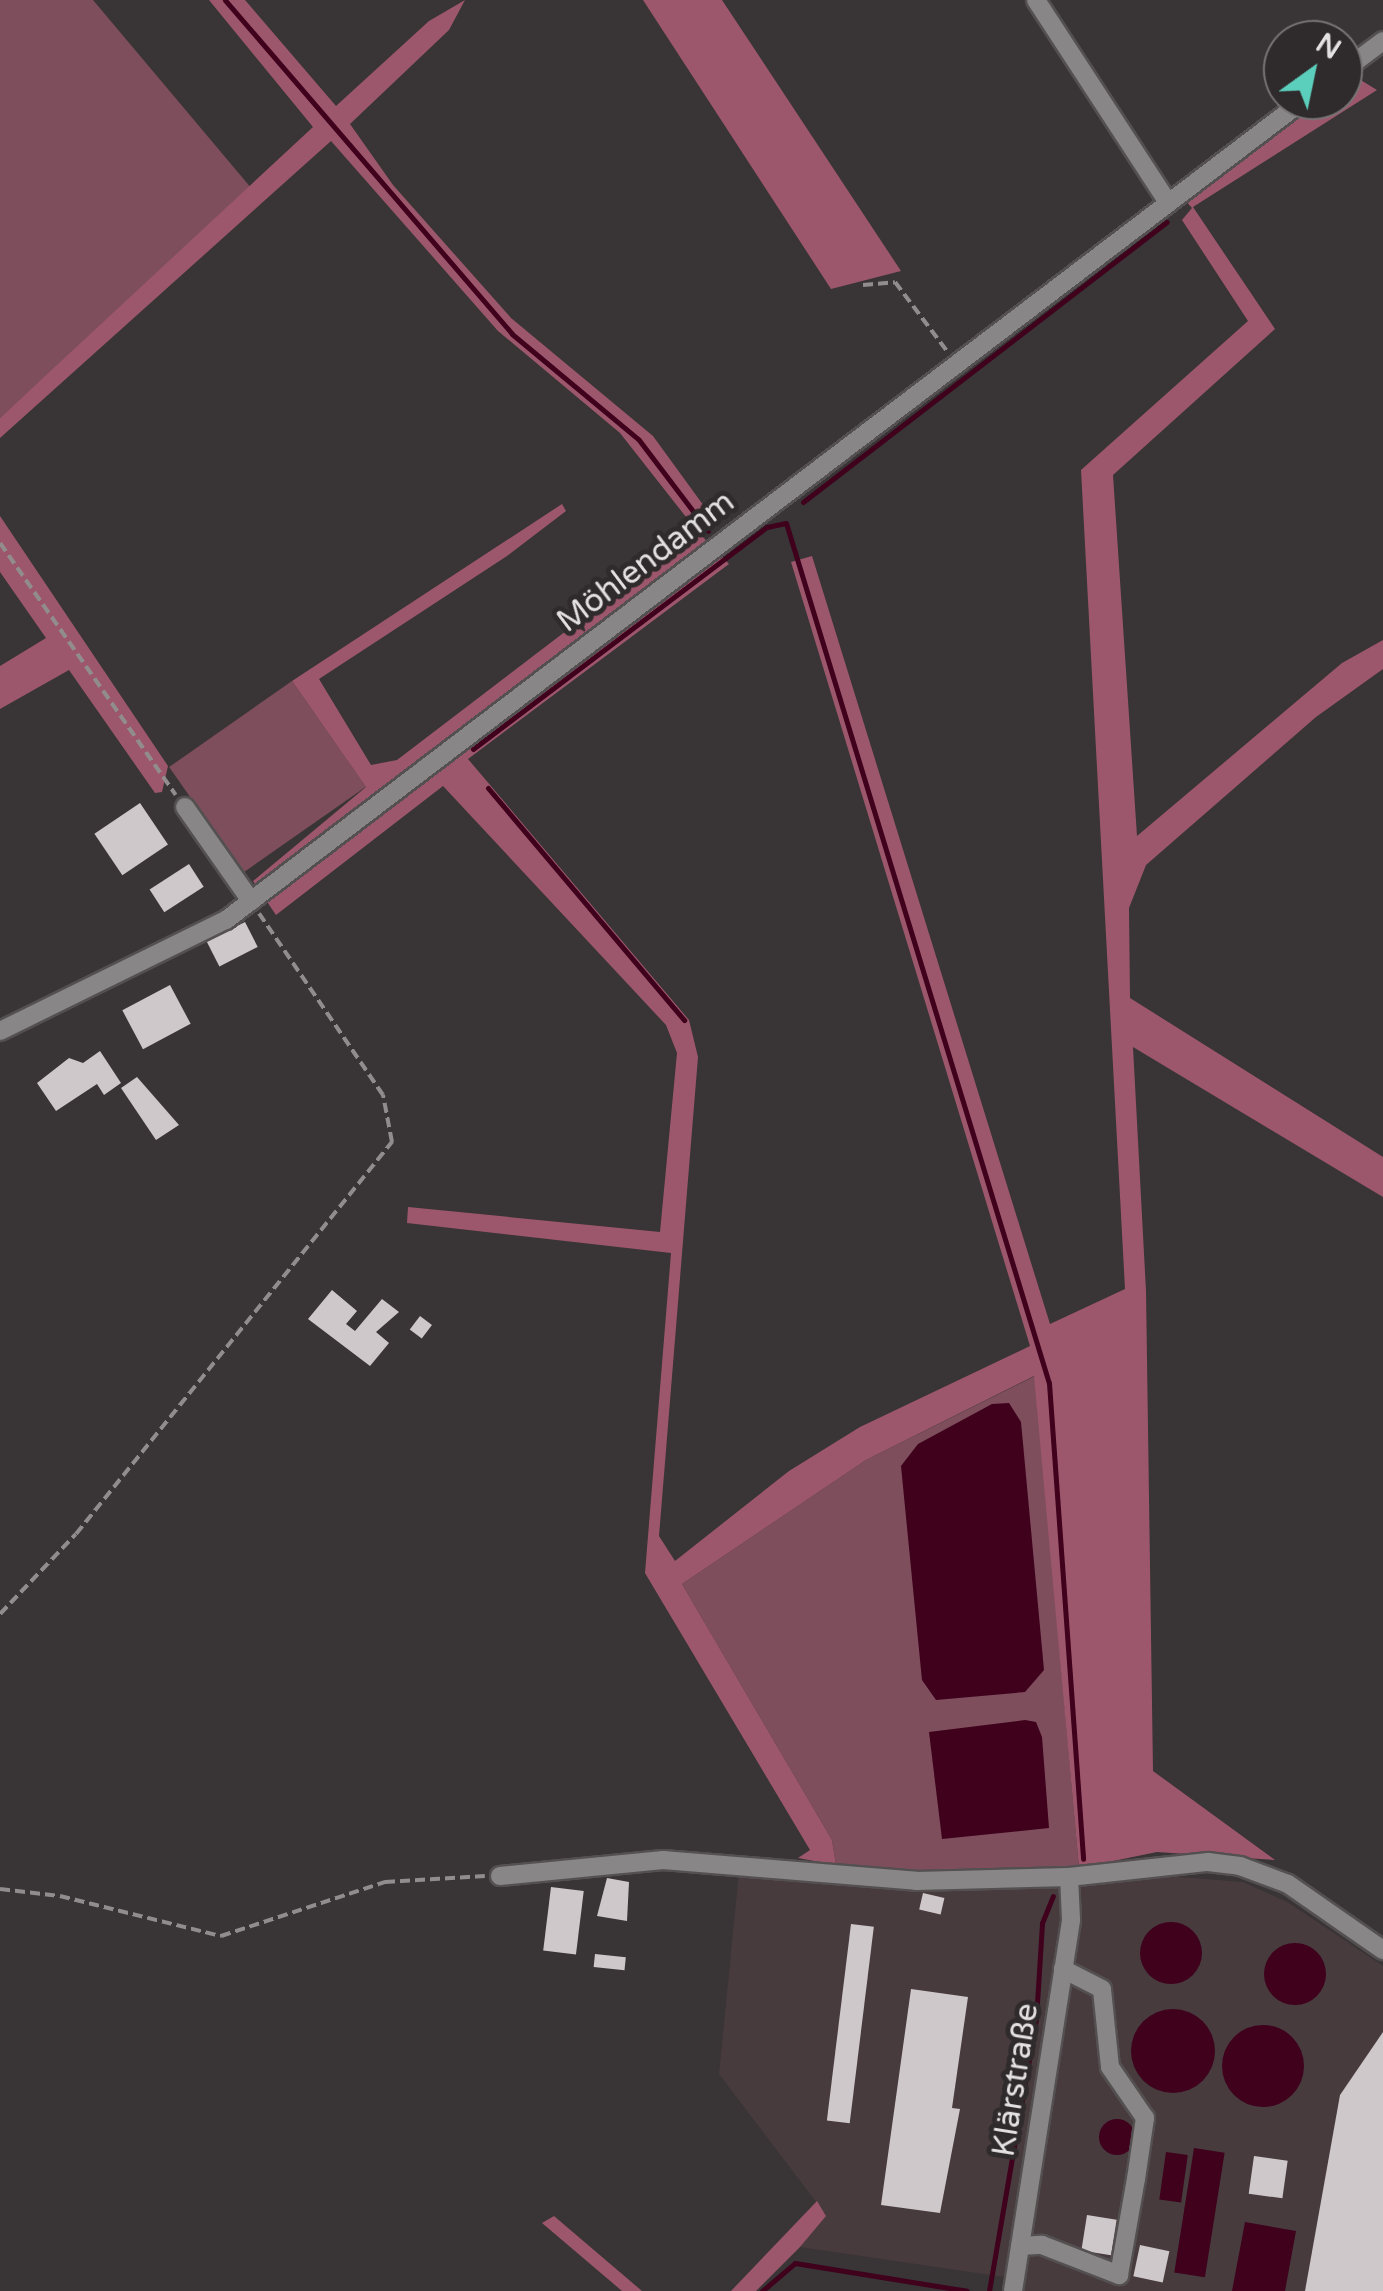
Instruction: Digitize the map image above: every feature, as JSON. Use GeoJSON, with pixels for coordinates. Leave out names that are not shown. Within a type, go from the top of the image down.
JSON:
{"type":"FeatureCollection","features":[{"type":"Feature","properties":{"kind":"street"},"geometry":{"type":"LineString","coordinates":[[1036,0],[1168,201]]}},
{"type":"Feature","properties":{"kind":"street","name":"Möhlendamm"},"geometry":{"type":"LineString","coordinates":[[0,1032],[226,920],[1277,120]]}},
{"type":"Feature","properties":{"kind":"street"},"geometry":{"type":"LineString","coordinates":[[185,807],[251,901]]}},
{"type":"Feature","properties":{"kind":"street"},"geometry":{"type":"LineString","coordinates":[[500,1876],[663,1860],[916,1881],[1069,1877],[1178,1862],[1240,1866],[1288,1884],[1383,1950]]}},
{"type":"Feature","properties":{"kind":"street","name":"Klärstraße"},"geometry":{"type":"LineString","coordinates":[[1013,2291],[1063,1969],[1069,1877]]}},
{"type":"Feature","properties":{"kind":"street"},"geometry":{"type":"LineString","coordinates":[[1020,2246],[1042,2244],[1119,2275],[1136,2179],[1145,2118],[1110,2067],[1102,1989],[1063,1969]]}},
{"type":"Feature","properties":{"kind":"path"},"geometry":{"type":"LineString","coordinates":[[863,285],[895,282],[956,362]]}},
{"type":"Feature","properties":{"kind":"path"},"geometry":{"type":"LineString","coordinates":[[0,544],[185,807]]}},
{"type":"Feature","properties":{"kind":"path"},"geometry":{"type":"LineString","coordinates":[[0,1614],[88,1519],[392,1142],[383,1095],[251,901]]}},
{"type":"Feature","properties":{"kind":"path"},"geometry":{"type":"LineString","coordinates":[[0,1888],[60,1896],[221,1936],[385,1882],[500,1876]]}},
{"type":"Feature","properties":{"kind":"shaded area"},"geometry":{"type":"Polygon","coordinates":[[[0,0],[93,0],[252,189],[0,418],[0,0]]]}},
{"type":"Feature","properties":{"kind":"shaded area"},"geometry":{"type":"Polygon","coordinates":[[[209,0],[245,0],[336,106],[429,21],[465,0],[449,30],[350,124],[393,185],[511,318],[653,436],[717,524],[698,532],[729,564],[468,759],[689,1020],[698,1057],[659,1536],[675,1561],[789,1471],[860,1427],[1030,1346],[791,562],[812,556],[1050,1324],[1125,1289],[1081,470],[1248,321],[1182,220],[1192,208],[1183,198],[1293,120],[1330,120],[1193,207],[1275,329],[1113,475],[1137,836],[1342,663],[1383,640],[1383,669],[1316,717],[1146,865],[1129,908],[1130,998],[1383,1157],[1383,1197],[1133,1047],[1146,1291],[1153,1771],[1275,1860],[1157,1852],[1079,1868],[1034,1376],[866,1460],[682,1584],[832,1840],[836,1865],[798,1858],[810,1850],[645,1573],[671,1253],[407,1223],[408,1207],[660,1232],[677,1053],[666,1025],[443,786],[276,915],[253,881],[366,787],[292,681],[562,504],[566,511],[507,556],[319,679],[371,765],[397,760],[676,547],[683,551],[697,531],[620,433],[498,331],[331,141],[0,438],[0,418],[313,127],[209,0]]]}},
{"type":"Feature","properties":{"kind":"shaded area"},"geometry":{"type":"Polygon","coordinates":[[[643,0],[722,0],[901,271],[831,289],[643,0]]]}},
{"type":"Feature","properties":{"kind":"shaded area"},"geometry":{"type":"Polygon","coordinates":[[[1363,81],[1377,90],[1363,99],[1363,81]]]}},
{"type":"Feature","properties":{"kind":"shaded area"},"geometry":{"type":"Polygon","coordinates":[[[0,516],[168,766],[162,792],[155,793],[69,670],[0,709],[0,666],[46,638],[0,572],[0,516]]]}},
{"type":"Feature","properties":{"kind":"shaded area"},"geometry":{"type":"Polygon","coordinates":[[[292,681],[366,787],[243,873],[169,767],[292,681]]]}},
{"type":"Feature","properties":{"kind":"shaded area"},"geometry":{"type":"Polygon","coordinates":[[[1035,1376],[1079,1868],[926,1872],[836,1865],[832,1840],[682,1584],[866,1460],[1035,1376]]]}},
{"type":"Feature","properties":{"kind":"shaded area"},"geometry":{"type":"Polygon","coordinates":[[[1009,1403],[1021,1422],[1044,1670],[1025,1692],[936,1700],[922,1680],[901,1466],[918,1444],[992,1404],[1009,1403]]]}},
{"type":"Feature","properties":{"kind":"shaded area"},"geometry":{"type":"Polygon","coordinates":[[[1025,1720],[1036,1722],[1042,1737],[1049,1828],[942,1839],[929,1732],[1025,1720]]]}},
{"type":"Feature","properties":{"kind":"shaded area"},"geometry":{"type":"Polygon","coordinates":[[[739,1872],[1083,1885],[1168,1876],[1243,1882],[1289,1903],[1383,1966],[1383,2291],[1023,2291],[1024,2280],[800,2247],[826,2215],[719,2074],[739,1872]]]}},
{"type":"Feature","properties":{"kind":"shaded area"},"geometry":{"type":"Polygon","coordinates":[[[1171,1922],[1193,1931],[1202,1953],[1193,1975],[1171,1984],[1149,1975],[1140,1953],[1149,1931],[1171,1922]]]}},
{"type":"Feature","properties":{"kind":"shaded area"},"geometry":{"type":"Polygon","coordinates":[[[1295,1943],[1317,1952],[1326,1974],[1317,1996],[1295,2005],[1273,1996],[1264,1974],[1273,1952],[1295,1943]]]}},
{"type":"Feature","properties":{"kind":"shaded area"},"geometry":{"type":"Polygon","coordinates":[[[1165,2009],[1181,2009],[1197,2016],[1208,2027],[1215,2051],[1212,2067],[1203,2081],[1181,2093],[1165,2093],[1149,2086],[1138,2075],[1131,2059],[1131,2043],[1138,2027],[1149,2016],[1165,2009]]]}},
{"type":"Feature","properties":{"kind":"shaded area"},"geometry":{"type":"Polygon","coordinates":[[[1263,2025],[1279,2028],[1292,2037],[1301,2050],[1301,2082],[1292,2095],[1279,2104],[1263,2107],[1247,2104],[1234,2095],[1225,2082],[1222,2066],[1225,2050],[1234,2037],[1247,2028],[1263,2025]]]}},
{"type":"Feature","properties":{"kind":"shaded area"},"geometry":{"type":"Polygon","coordinates":[[[1117,2119],[1130,2124],[1135,2137],[1130,2150],[1117,2155],[1104,2150],[1099,2137],[1104,2124],[1117,2119]]]}},
{"type":"Feature","properties":{"kind":"shaded area"},"geometry":{"type":"Polygon","coordinates":[[[1194,2148],[1225,2153],[1205,2277],[1174,2272],[1194,2148]]]}},
{"type":"Feature","properties":{"kind":"shaded area"},"geometry":{"type":"Polygon","coordinates":[[[1166,2152],[1188,2155],[1181,2203],[1159,2200],[1166,2152]]]}},
{"type":"Feature","properties":{"kind":"shaded area"},"geometry":{"type":"Polygon","coordinates":[[[817,2201],[826,2216],[800,2247],[756,2291],[731,2291],[817,2201]]]}},
{"type":"Feature","properties":{"kind":"shaded area"},"geometry":{"type":"Polygon","coordinates":[[[554,2216],[642,2291],[622,2291],[542,2223],[554,2216]]]}},
{"type":"Feature","properties":{"kind":"shaded area"},"geometry":{"type":"Polygon","coordinates":[[[1245,2222],[1296,2231],[1285,2291],[1232,2291],[1245,2222]]]}},
{"type":"Feature","properties":{"kind":"building"},"geometry":{"type":"Polygon","coordinates":[[[140,803],[168,844],[122,875],[94,834],[140,803]]]}},
{"type":"Feature","properties":{"kind":"building"},"geometry":{"type":"Polygon","coordinates":[[[189,864],[204,887],[164,912],[150,890],[189,864]]]}},
{"type":"Feature","properties":{"kind":"building"},"geometry":{"type":"Polygon","coordinates":[[[245,922],[258,947],[219,966],[207,942],[245,922]]]}},
{"type":"Feature","properties":{"kind":"building"},"geometry":{"type":"Polygon","coordinates":[[[170,985],[191,1024],[143,1049],[122,1010],[170,985]]]}},
{"type":"Feature","properties":{"kind":"building"},"geometry":{"type":"Polygon","coordinates":[[[100,1051],[121,1083],[104,1095],[97,1084],[56,1111],[37,1083],[69,1058],[83,1063],[100,1051]]]}},
{"type":"Feature","properties":{"kind":"building"},"geometry":{"type":"Polygon","coordinates":[[[137,1077],[179,1125],[156,1140],[121,1088],[137,1077]]]}},
{"type":"Feature","properties":{"kind":"building"},"geometry":{"type":"Polygon","coordinates":[[[332,1290],[357,1311],[346,1324],[355,1331],[382,1299],[399,1312],[376,1332],[389,1343],[370,1366],[308,1319],[332,1290]]]}},
{"type":"Feature","properties":{"kind":"building"},"geometry":{"type":"Polygon","coordinates":[[[420,1316],[432,1325],[422,1339],[410,1330],[420,1316]]]}},
{"type":"Feature","properties":{"kind":"building"},"geometry":{"type":"Polygon","coordinates":[[[607,1878],[629,1882],[627,1921],[597,1916],[607,1878]]]}},
{"type":"Feature","properties":{"kind":"building"},"geometry":{"type":"Polygon","coordinates":[[[551,1887],[584,1891],[576,1955],[543,1951],[551,1887]]]}},
{"type":"Feature","properties":{"kind":"building"},"geometry":{"type":"Polygon","coordinates":[[[923,1893],[944,1898],[941,1915],[919,1910],[923,1893]]]}},
{"type":"Feature","properties":{"kind":"building"},"geometry":{"type":"Polygon","coordinates":[[[851,1924],[874,1927],[850,2123],[827,2121],[851,1924]]]}},
{"type":"Feature","properties":{"kind":"building"},"geometry":{"type":"Polygon","coordinates":[[[595,1954],[626,1957],[624,1970],[594,1967],[595,1954]]]}},
{"type":"Feature","properties":{"kind":"building"},"geometry":{"type":"Polygon","coordinates":[[[911,1989],[968,1997],[952,2108],[960,2109],[940,2213],[881,2205],[911,1989]]]}},
{"type":"Feature","properties":{"kind":"building"},"geometry":{"type":"Polygon","coordinates":[[[1383,2032],[1383,2291],[1305,2291],[1340,2095],[1383,2032]]]}},
{"type":"Feature","properties":{"kind":"building"},"geometry":{"type":"Polygon","coordinates":[[[1254,2156],[1288,2161],[1282,2198],[1249,2194],[1254,2156]]]}},
{"type":"Feature","properties":{"kind":"building"},"geometry":{"type":"Polygon","coordinates":[[[1087,2215],[1117,2220],[1111,2255],[1081,2251],[1087,2215]]]}},
{"type":"Feature","properties":{"kind":"building"},"geometry":{"type":"Polygon","coordinates":[[[1140,2245],[1169,2251],[1163,2283],[1133,2276],[1140,2245]]]}},
{"type":"Feature","properties":{"kind":"waterway"},"geometry":{"type":"LineString","coordinates":[[225,0],[512,334],[639,440],[708,531]]}},
{"type":"Feature","properties":{"kind":"waterway"},"geometry":{"type":"LineString","coordinates":[[803,502],[1167,222]]}},
{"type":"Feature","properties":{"kind":"waterway"},"geometry":{"type":"LineString","coordinates":[[473,749],[767,527],[786,523],[1049,1383],[1083,1859]]}},
{"type":"Feature","properties":{"kind":"waterway"},"geometry":{"type":"LineString","coordinates":[[488,788],[684,1020]]}},
{"type":"Feature","properties":{"kind":"waterway"},"geometry":{"type":"LineString","coordinates":[[989,2291],[1036,2019],[1042,1923],[1053,1896]]}},
{"type":"Feature","properties":{"kind":"waterway"},"geometry":{"type":"LineString","coordinates":[[762,2291],[795,2263],[967,2291]]}}]}
